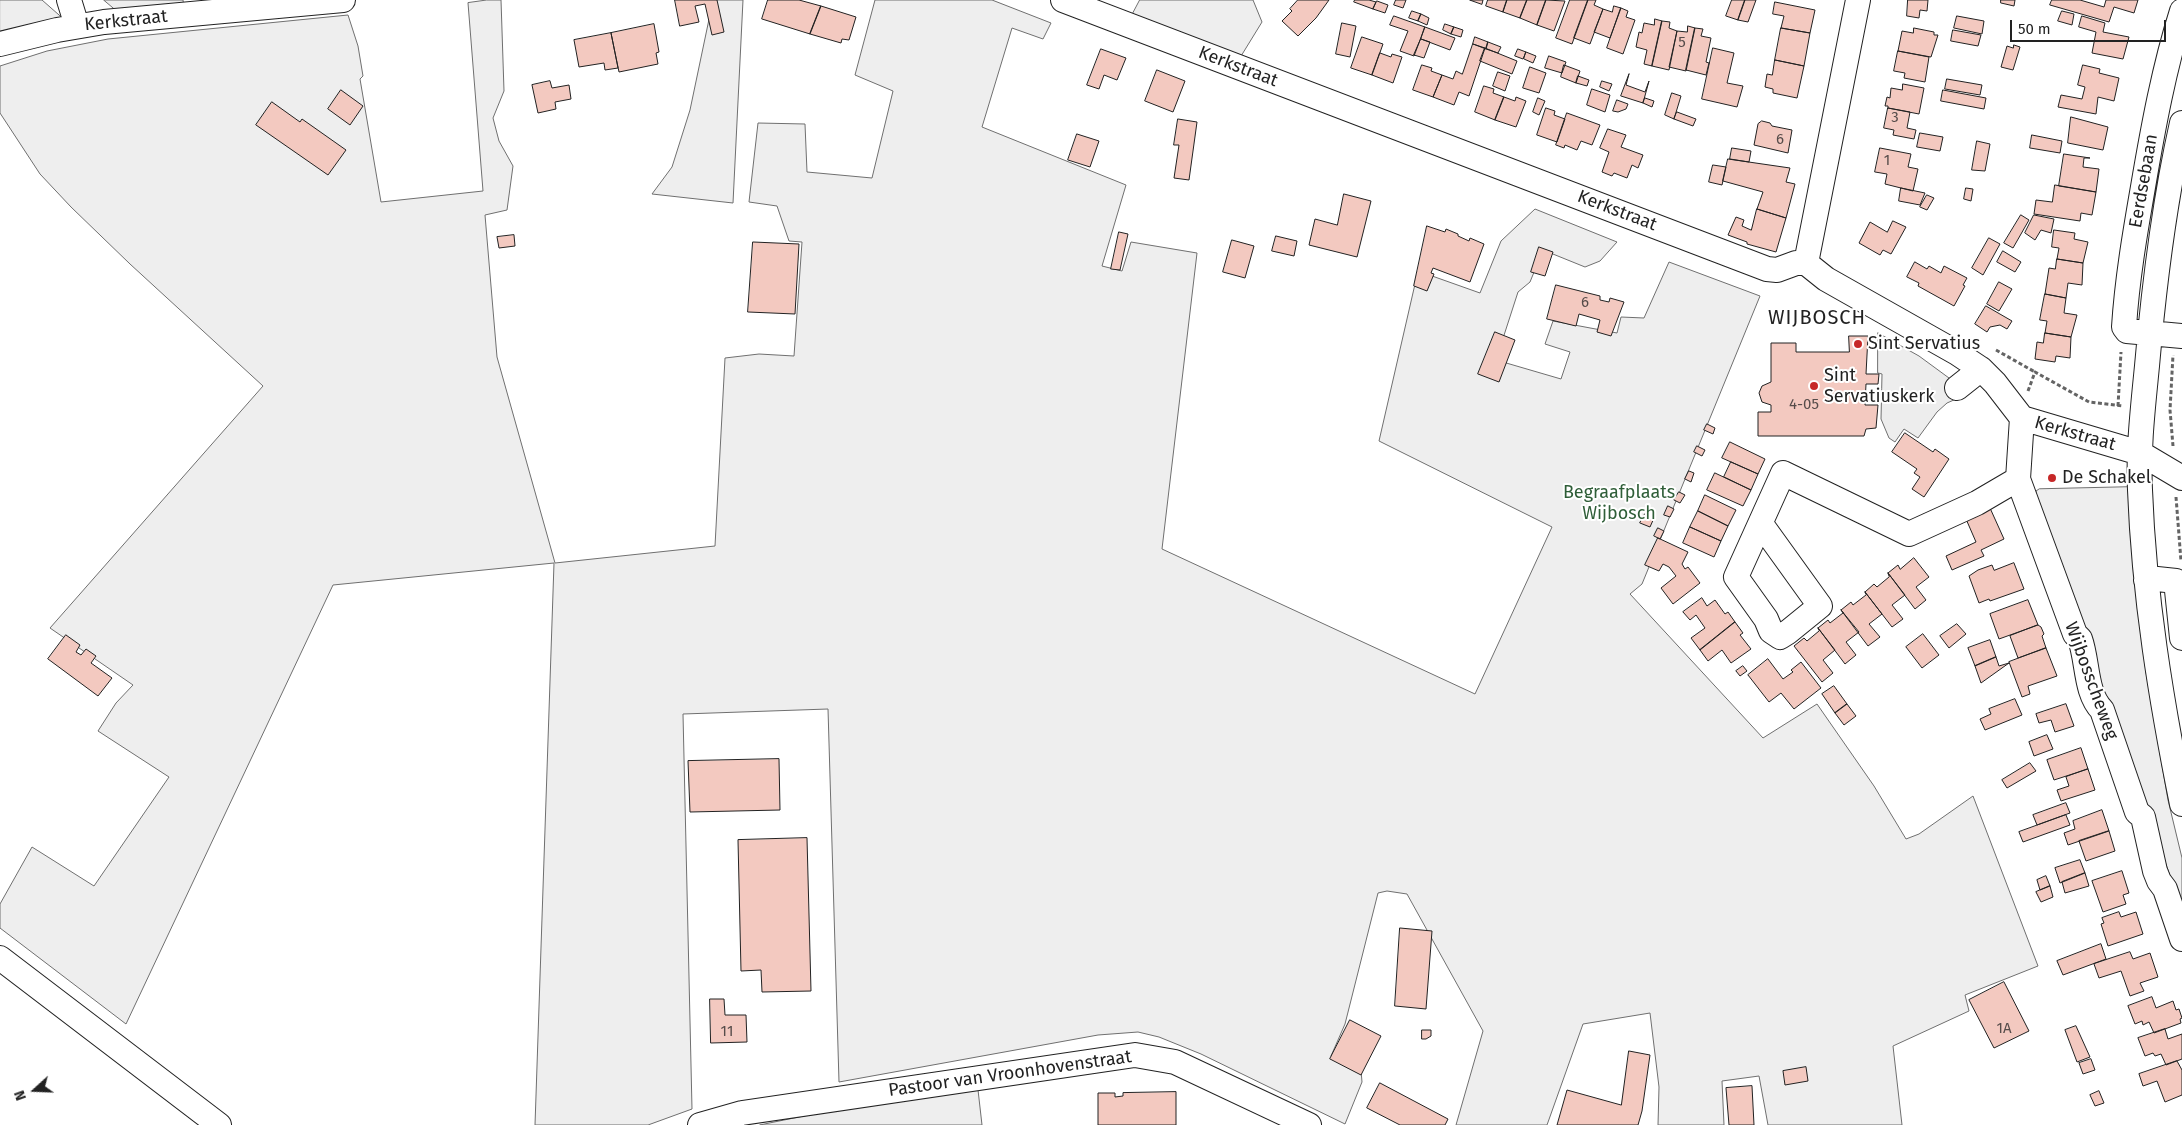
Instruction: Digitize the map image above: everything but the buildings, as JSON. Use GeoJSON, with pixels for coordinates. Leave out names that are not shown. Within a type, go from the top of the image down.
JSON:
{"type":"FeatureCollection","features":[{"type":"Feature","properties":{"kind":"street"},"geometry":{"type":"LineString","coordinates":[[69,0],[77,26]]}},
{"type":"Feature","properties":{"kind":"street","name":"Kerkstraat"},"geometry":{"type":"LineString","coordinates":[[0,44],[27,36],[77,26],[343,0]]}},
{"type":"Feature","properties":{"kind":"street","name":"Kerkstraat"},"geometry":{"type":"LineString","coordinates":[[1063,0],[1767,269],[1777,270],[1796,263],[1806,264],[1855,297],[1957,353],[1981,369],[1995,383],[2022,418],[2140,453],[2177,482]]}},
{"type":"Feature","properties":{"kind":"street"},"geometry":{"type":"LineString","coordinates":[[1806,264],[1858,0]]}},
{"type":"Feature","properties":{"kind":"street","name":"Eerdsebaan"},"geometry":{"type":"LineString","coordinates":[[2148,335],[2125,330],[2125,313],[2134,240],[2153,129],[2182,11]]}},
{"type":"Feature","properties":{"kind":"street","name":"Eerdsebaan"},"geometry":{"type":"LineString","coordinates":[[2140,453],[2148,335],[2164,222],[2182,124]]}},
{"type":"Feature","properties":{"kind":"street"},"geometry":{"type":"LineString","coordinates":[[2148,335],[2182,336]]}},
{"type":"Feature","properties":{"kind":"street"},"geometry":{"type":"LineString","coordinates":[[1957,388],[1981,369]]}},
{"type":"Feature","properties":{"kind":"street","name":"Wijbosscheweg"},"geometry":{"type":"LineString","coordinates":[[2022,418],[2018,479],[2075,634],[2080,639],[2091,691],[2096,704],[2102,710],[2138,812],[2143,816],[2155,870],[2159,882],[2165,889],[2182,939]]}},
{"type":"Feature","properties":{"kind":"street"},"geometry":{"type":"LineString","coordinates":[[2140,453],[2140,489],[2146,580],[2157,667],[2182,804]]}},
{"type":"Feature","properties":{"kind":"street"},"geometry":{"type":"LineString","coordinates":[[1760,524],[1782,473],[1910,534],[1977,503],[2018,479]]}},
{"type":"Feature","properties":{"kind":"street"},"geometry":{"type":"LineString","coordinates":[[2146,580],[2176,581],[2182,638]]}},
{"type":"Feature","properties":{"kind":"street"},"geometry":{"type":"LineString","coordinates":[[0,958],[219,1125]]}},
{"type":"Feature","properties":{"kind":"street","name":"Pastoor van Vroonhovenstraat"},"geometry":{"type":"LineString","coordinates":[[701,1125],[742,1112],[1135,1056],[1175,1062],[1309,1125]]}},
{"type":"Feature","properties":{"kind":"path"},"geometry":{"type":"LineString","coordinates":[[2118,406],[2122,344]]}},
{"type":"Feature","properties":{"kind":"path"},"geometry":{"type":"LineString","coordinates":[[2022,418],[2034,372],[2089,402]]}},
{"type":"Feature","properties":{"kind":"path"},"geometry":{"type":"LineString","coordinates":[[2171,387],[2182,568]]}},
{"type":"Feature","properties":{"kind":"green space"},"geometry":{"type":"Polygon","coordinates":[[[0,0],[42,0],[67,22],[0,37],[0,0]]]}},
{"type":"Feature","properties":{"kind":"green space"},"geometry":{"type":"Polygon","coordinates":[[[104,0],[183,0],[184,8],[123,16],[104,0]]]}},
{"type":"Feature","properties":{"kind":"green space","name":"Begraafplaats Wijbosch"},"geometry":{"type":"Polygon","coordinates":[[[501,0],[504,91],[493,118],[499,141],[513,166],[507,210],[485,215],[497,357],[555,563],[715,546],[725,358],[759,354],[794,356],[802,242],[789,241],[777,206],[749,202],[758,123],[805,124],[807,172],[872,178],[893,91],[855,75],[875,0],[992,0],[1051,23],[1043,39],[1012,28],[982,127],[1126,185],[1102,266],[1122,271],[1131,242],[1197,253],[1162,549],[1475,694],[1552,527],[1379,441],[1418,271],[1480,293],[1501,241],[1535,209],[1617,242],[1600,261],[1585,267],[1543,250],[1530,282],[1518,292],[1496,360],[1561,379],[1570,352],[1545,344],[1553,321],[1617,333],[1621,317],[1644,318],[1669,262],[1760,296],[1642,584],[1630,594],[1763,738],[1817,704],[1874,786],[1906,839],[1919,834],[1973,796],[2038,966],[1965,995],[1969,1011],[1893,1046],[1902,1125],[1768,1125],[1759,1076],[1722,1081],[1724,1125],[1658,1125],[1659,1087],[1650,1013],[1583,1024],[1547,1125],[1456,1125],[1483,1031],[1407,894],[1387,891],[1378,893],[1345,1024],[1331,1056],[1361,1070],[1362,1082],[1345,1124],[1201,1054],[1159,1037],[1138,1032],[1098,1035],[839,1082],[828,709],[683,714],[692,1109],[648,1125],[535,1125],[554,563],[333,585],[126,1024],[0,928],[0,904],[32,847],[94,886],[169,777],[98,731],[116,703],[133,685],[50,628],[263,386],[130,264],[40,174],[0,113],[0,66],[47,51],[108,39],[348,15],[358,46],[363,76],[360,79],[381,202],[483,191],[468,3],[501,0]]]}},
{"type":"Feature","properties":{"kind":"green space"},"geometry":{"type":"Polygon","coordinates":[[[711,0],[743,0],[733,203],[652,194],[672,167],[690,110],[712,5],[711,0]]]}},
{"type":"Feature","properties":{"kind":"green space"},"geometry":{"type":"Polygon","coordinates":[[[1140,0],[1253,0],[1262,22],[1238,61],[1130,19],[1140,0]]]}},
{"type":"Feature","properties":{"kind":"green space"},"geometry":{"type":"Polygon","coordinates":[[[2134,487],[2133,556],[2146,672],[2168,800],[2182,858],[2182,909],[2035,499],[2036,491],[2039,489],[2134,487]]]}},
{"type":"Feature","properties":{"kind":"green space"},"geometry":{"type":"Polygon","coordinates":[[[977,1081],[982,1125],[760,1125],[977,1081]]]}},
{"type":"Feature","properties":{"kind":"shaded area"},"geometry":{"type":"Polygon","coordinates":[[[1878,333],[1919,356],[1949,378],[1963,396],[1947,403],[1937,412],[1918,438],[1904,429],[1895,442],[1889,438],[1881,419],[1882,374],[1878,373],[1878,333]]]}},
{"type":"Feature","properties":{"kind":"place","name":"Sint Servatius"},"geometry":{"type":"Point","coordinates":[1858,344]}},
{"type":"Feature","properties":{"kind":"place","name":"Sint Servatiuskerk"},"geometry":{"type":"Point","coordinates":[1814,386]}},
{"type":"Feature","properties":{"kind":"place","name":"De Schakel"},"geometry":{"type":"Point","coordinates":[2052,478]}},
{"type":"Feature","properties":{"kind":"district","name":"WIJBOSCH"},"geometry":{"type":"Point","coordinates":[1817,318]}}]}
